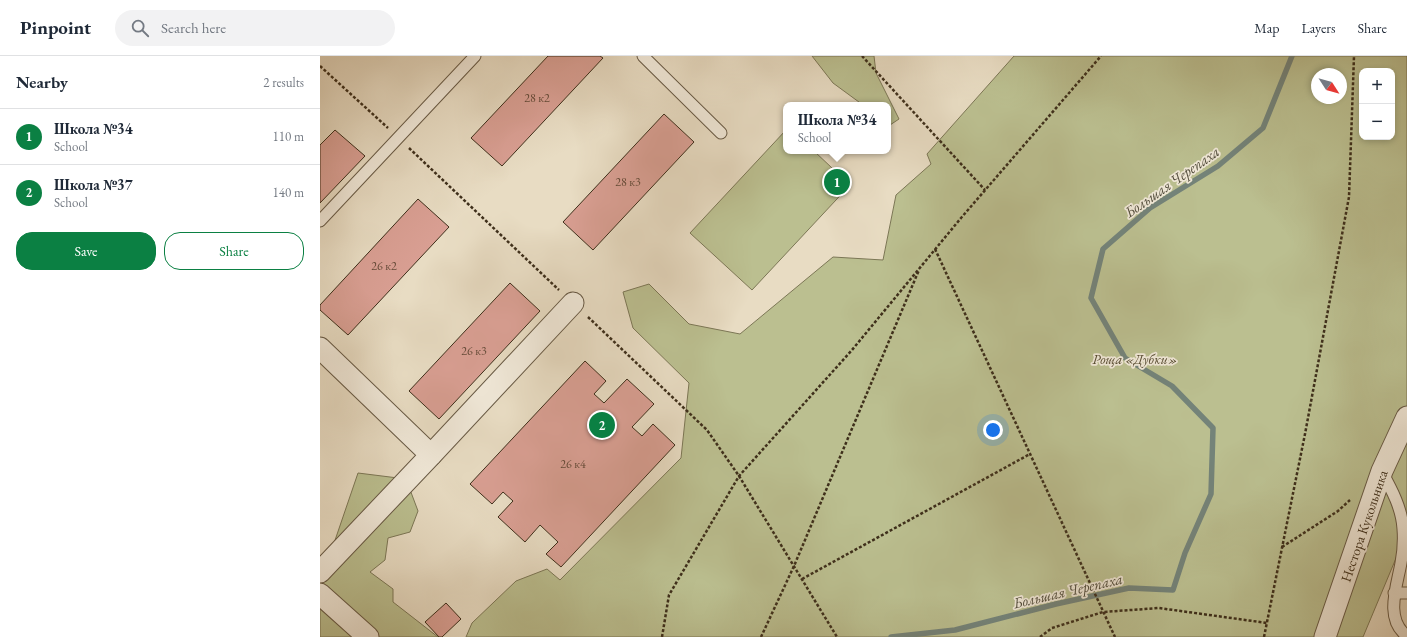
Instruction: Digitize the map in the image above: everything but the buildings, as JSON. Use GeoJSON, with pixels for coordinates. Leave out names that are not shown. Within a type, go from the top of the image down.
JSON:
{"type":"FeatureCollection","features":[{"type":"Feature","properties":{"kind":"street"},"geometry":{"type":"LineString","coordinates":[[320,572],[573,303]]}},
{"type":"Feature","properties":{"kind":"street"},"geometry":{"type":"LineString","coordinates":[[320,348],[431,455]]}},
{"type":"Feature","properties":{"kind":"street","name":"Нестора Кукольника"},"geometry":{"type":"LineString","coordinates":[[1325,637],[1382,471],[1407,417]]}},
{"type":"Feature","properties":{"kind":"street"},"geometry":{"type":"LineString","coordinates":[[320,594],[368,637]]}},
{"type":"Feature","properties":{"kind":"lane"},"geometry":{"type":"LineString","coordinates":[[320,221],[475,56]]}},
{"type":"Feature","properties":{"kind":"lane"},"geometry":{"type":"LineString","coordinates":[[643,56],[721,133]]}},
{"type":"Feature","properties":{"kind":"lane"},"geometry":{"type":"LineString","coordinates":[[1382,471],[1395,495],[1404,528],[1404,543],[1394,593],[1393,611],[1397,623],[1407,636]]}},
{"type":"Feature","properties":{"kind":"lane"},"geometry":{"type":"LineString","coordinates":[[1394,593],[1407,593]]}},
{"type":"Feature","properties":{"kind":"path"},"geometry":{"type":"LineString","coordinates":[[862,56],[985,190]]}},
{"type":"Feature","properties":{"kind":"path"},"geometry":{"type":"LineString","coordinates":[[662,637],[669,595],[740,476],[852,350],[935,249],[1101,56]]}},
{"type":"Feature","properties":{"kind":"path"},"geometry":{"type":"LineString","coordinates":[[1264,637],[1349,197],[1354,56]]}},
{"type":"Feature","properties":{"kind":"path"},"geometry":{"type":"LineString","coordinates":[[320,66],[707,430],[740,476],[837,637]]}},
{"type":"Feature","properties":{"kind":"path"},"geometry":{"type":"LineString","coordinates":[[935,249],[1115,637]]}},
{"type":"Feature","properties":{"kind":"path"},"geometry":{"type":"LineString","coordinates":[[761,637],[794,566],[920,267]]}},
{"type":"Feature","properties":{"kind":"path"},"geometry":{"type":"LineString","coordinates":[[802,579],[1030,454]]}},
{"type":"Feature","properties":{"kind":"path"},"geometry":{"type":"LineString","coordinates":[[1282,548],[1338,511],[1355,496]]}},
{"type":"Feature","properties":{"kind":"path"},"geometry":{"type":"LineString","coordinates":[[1040,637],[1052,628],[1103,612],[1159,608],[1267,623]]}},
{"type":"Feature","properties":{"kind":"green space"},"geometry":{"type":"Polygon","coordinates":[[[812,56],[874,56],[876,73],[890,102],[859,102],[833,83],[812,56]]]}},
{"type":"Feature","properties":{"kind":"green space","name":"Роща «Дубки»"},"geometry":{"type":"Polygon","coordinates":[[[1014,56],[1407,56],[1407,532],[1363,637],[466,637],[472,623],[516,581],[547,569],[560,580],[681,458],[689,383],[633,328],[623,292],[649,284],[689,324],[740,334],[833,257],[883,260],[896,195],[931,164],[927,154],[1014,56]]]}},
{"type":"Feature","properties":{"kind":"green space"},"geometry":{"type":"Polygon","coordinates":[[[891,103],[899,119],[891,124],[891,103]]]}},
{"type":"Feature","properties":{"kind":"green space"},"geometry":{"type":"Polygon","coordinates":[[[783,133],[783,154],[817,154],[850,185],[752,290],[690,233],[783,133]]]}},
{"type":"Feature","properties":{"kind":"green space"},"geometry":{"type":"Polygon","coordinates":[[[358,473],[406,479],[418,511],[410,532],[388,538],[385,560],[370,572],[393,589],[393,602],[438,637],[320,637],[320,562],[331,552],[358,473]]]}},
{"type":"Feature","properties":{"kind":"waterway","name":"Большая Черепаха"},"geometry":{"type":"LineString","coordinates":[[891,637],[955,630],[1056,604],[1129,588],[1173,590],[1185,553],[1211,494],[1213,428],[1172,386],[1125,358],[1091,298],[1103,249],[1150,208],[1218,166],[1263,128],[1292,56]]}},
{"type":"Feature","properties":{"kind":"place","name":"Школа №34"},"geometry":{"type":"Point","coordinates":[837,182]}},
{"type":"Feature","properties":{"kind":"place","name":"Школа №37"},"geometry":{"type":"Point","coordinates":[602,425]}}]}
